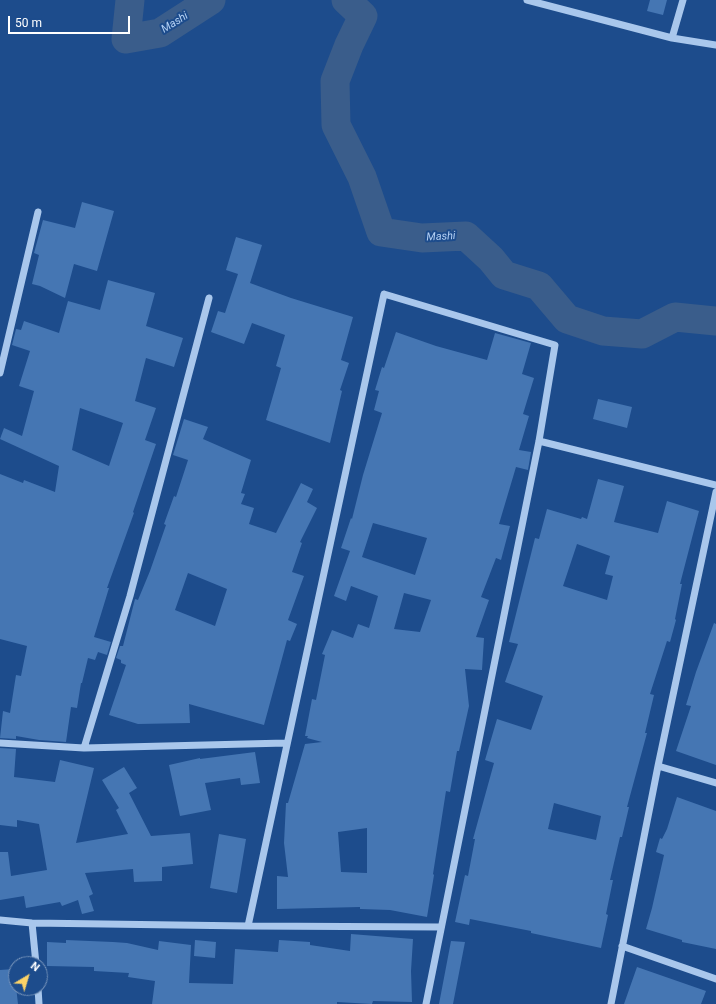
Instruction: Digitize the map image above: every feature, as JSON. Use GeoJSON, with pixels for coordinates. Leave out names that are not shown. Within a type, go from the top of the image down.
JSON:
{"type":"FeatureCollection","features":[{"type":"Feature","properties":{"kind":"street"},"geometry":{"type":"LineString","coordinates":[[527,0],[672,38],[716,45]]}},
{"type":"Feature","properties":{"kind":"street"},"geometry":{"type":"LineString","coordinates":[[672,38],[683,0]]}},
{"type":"Feature","properties":{"kind":"street"},"geometry":{"type":"LineString","coordinates":[[0,373],[38,212]]}},
{"type":"Feature","properties":{"kind":"street"},"geometry":{"type":"LineString","coordinates":[[248,926],[286,743],[384,294],[555,345],[539,441],[426,1004]]}},
{"type":"Feature","properties":{"kind":"street"},"geometry":{"type":"LineString","coordinates":[[84,748],[130,596],[209,298]]}},
{"type":"Feature","properties":{"kind":"street"},"geometry":{"type":"LineString","coordinates":[[539,441],[716,485]]}},
{"type":"Feature","properties":{"kind":"street"},"geometry":{"type":"LineString","coordinates":[[611,1004],[658,766],[716,492]]}},
{"type":"Feature","properties":{"kind":"street"},"geometry":{"type":"LineString","coordinates":[[0,743],[84,748],[286,743]]}},
{"type":"Feature","properties":{"kind":"street"},"geometry":{"type":"LineString","coordinates":[[658,766],[716,783]]}},
{"type":"Feature","properties":{"kind":"street"},"geometry":{"type":"LineString","coordinates":[[0,920],[32,923],[441,927]]}},
{"type":"Feature","properties":{"kind":"street"},"geometry":{"type":"LineString","coordinates":[[32,923],[35,956]]}},
{"type":"Feature","properties":{"kind":"street"},"geometry":{"type":"LineString","coordinates":[[622,946],[716,979]]}},
{"type":"Feature","properties":{"kind":"building"},"geometry":{"type":"Polygon","coordinates":[[[650,0],[667,0],[663,15],[647,11],[650,0]]]}},
{"type":"Feature","properties":{"kind":"building"},"geometry":{"type":"Polygon","coordinates":[[[82,202],[114,211],[97,271],[74,264],[65,298],[40,286],[32,284],[39,255],[34,253],[43,220],[75,228],[82,202]]]}},
{"type":"Feature","properties":{"kind":"building"},"geometry":{"type":"Polygon","coordinates":[[[236,237],[262,245],[250,283],[291,298],[353,317],[341,360],[349,363],[340,390],[342,391],[330,443],[266,420],[281,368],[276,366],[285,335],[252,323],[244,344],[211,332],[218,311],[225,313],[238,274],[226,270],[236,237]]]}},
{"type":"Feature","properties":{"kind":"building"},"geometry":{"type":"Polygon","coordinates":[[[108,280],[155,293],[146,326],[183,338],[174,367],[146,358],[135,401],[156,408],[145,440],[156,444],[133,512],[134,513],[107,588],[109,588],[94,637],[111,642],[107,655],[98,652],[95,660],[88,658],[81,683],[77,708],[71,707],[66,742],[39,740],[16,736],[16,739],[0,738],[3,711],[10,713],[16,675],[21,676],[27,646],[0,639],[0,474],[23,483],[24,480],[55,492],[59,466],[0,439],[4,428],[22,436],[34,391],[19,386],[30,351],[12,345],[16,329],[21,330],[24,321],[59,333],[68,301],[100,310],[108,280]],[[80,408],[72,450],[109,466],[123,423],[80,408]]]}},
{"type":"Feature","properties":{"kind":"building"},"geometry":{"type":"Polygon","coordinates":[[[396,332],[436,346],[487,360],[495,333],[531,343],[522,374],[534,378],[523,414],[529,416],[519,450],[531,452],[528,470],[516,467],[499,524],[510,526],[501,560],[496,558],[481,597],[489,600],[476,637],[484,638],[482,670],[465,669],[469,706],[459,751],[457,751],[450,792],[446,791],[427,917],[390,910],[360,909],[360,907],[277,909],[277,876],[288,877],[284,843],[286,803],[288,803],[305,744],[322,742],[307,738],[308,736],[305,736],[312,699],[316,700],[325,655],[322,654],[332,630],[353,638],[358,624],[369,628],[378,596],[351,586],[346,601],[334,596],[350,551],[341,548],[351,518],[352,519],[363,475],[382,413],[374,410],[379,391],[375,390],[382,367],[384,368],[396,332]],[[373,523],[362,557],[415,575],[427,538],[373,523]],[[404,593],[394,629],[420,632],[431,600],[404,593]],[[367,828],[338,832],[341,872],[367,873],[367,828]]]}},
{"type":"Feature","properties":{"kind":"building"},"geometry":{"type":"Polygon","coordinates":[[[598,399],[632,407],[627,428],[593,419],[598,399]]]}},
{"type":"Feature","properties":{"kind":"building"},"geometry":{"type":"Polygon","coordinates":[[[184,419],[208,427],[203,439],[251,460],[241,493],[245,494],[241,504],[254,508],[249,524],[276,533],[301,483],[313,489],[307,502],[317,508],[300,542],[302,543],[292,572],[304,576],[288,620],[297,624],[290,641],[287,640],[264,725],[189,704],[190,723],[138,724],[109,715],[126,665],[121,663],[121,660],[116,658],[120,646],[123,646],[135,599],[138,600],[150,571],[166,525],[164,524],[174,496],[176,497],[188,460],[173,455],[184,419]],[[188,573],[175,610],[215,626],[227,589],[188,573]]]}},
{"type":"Feature","properties":{"kind":"building"},"geometry":{"type":"Polygon","coordinates":[[[598,479],[624,486],[614,522],[658,533],[667,501],[699,511],[680,584],[682,584],[676,620],[670,642],[667,641],[650,694],[654,695],[645,733],[647,733],[627,807],[629,807],[610,880],[613,880],[601,948],[531,933],[531,931],[470,919],[469,925],[455,922],[465,875],[468,876],[475,839],[473,839],[494,763],[485,760],[497,719],[531,730],[543,696],[505,682],[518,644],[509,642],[535,538],[539,539],[547,509],[581,519],[582,517],[587,519],[598,479]],[[577,544],[563,586],[607,600],[613,576],[605,574],[610,556],[577,544]],[[554,803],[548,829],[596,840],[601,816],[554,803]]]}},
{"type":"Feature","properties":{"kind":"building"},"geometry":{"type":"Polygon","coordinates":[[[714,623],[716,624],[716,765],[676,751],[691,706],[686,705],[696,672],[714,623]]]}},
{"type":"Feature","properties":{"kind":"building"},"geometry":{"type":"Polygon","coordinates":[[[0,748],[16,749],[14,777],[55,782],[60,760],[94,768],[76,843],[128,834],[116,810],[119,808],[102,780],[124,767],[137,788],[129,793],[151,836],[190,833],[193,864],[162,867],[162,881],[134,882],[133,869],[85,873],[93,894],[89,896],[94,911],[82,914],[78,900],[62,906],[60,902],[26,908],[24,896],[0,900],[0,852],[8,852],[11,876],[47,870],[39,824],[17,820],[17,827],[0,825],[0,748]]]}},
{"type":"Feature","properties":{"kind":"building"},"geometry":{"type":"Polygon","coordinates":[[[255,752],[260,783],[241,785],[240,778],[205,783],[211,810],[180,816],[169,765],[200,758],[255,752]]]}},
{"type":"Feature","properties":{"kind":"building"},"geometry":{"type":"Polygon","coordinates":[[[677,797],[716,811],[716,949],[682,942],[682,940],[646,929],[664,855],[656,852],[660,838],[662,839],[667,829],[677,797]]]}},
{"type":"Feature","properties":{"kind":"building"},"geometry":{"type":"Polygon","coordinates":[[[219,834],[246,839],[237,893],[210,888],[219,834]]]}},
{"type":"Feature","properties":{"kind":"building"},"geometry":{"type":"Polygon","coordinates":[[[351,934],[413,939],[411,971],[412,1002],[373,1001],[372,1004],[337,1002],[337,1004],[152,1004],[155,981],[128,977],[129,973],[94,971],[94,967],[48,966],[47,942],[66,943],[66,940],[127,943],[158,950],[159,941],[191,945],[189,983],[233,984],[235,949],[278,952],[279,940],[310,942],[310,945],[350,951],[351,934]]]}},
{"type":"Feature","properties":{"kind":"building"},"geometry":{"type":"Polygon","coordinates":[[[195,940],[216,942],[215,958],[194,956],[195,940]]]}},
{"type":"Feature","properties":{"kind":"building"},"geometry":{"type":"Polygon","coordinates":[[[451,941],[465,942],[453,1004],[439,1004],[451,941]]]}},
{"type":"Feature","properties":{"kind":"building"},"geometry":{"type":"Polygon","coordinates":[[[637,967],[706,991],[701,1004],[624,1004],[637,967]]]}},
{"type":"Feature","properties":{"kind":"building"},"geometry":{"type":"Polygon","coordinates":[[[8,969],[8,996],[17,996],[18,1004],[0,1004],[0,970],[8,969]]]}},
{"type":"Feature","properties":{"kind":"waterway","name":"Mashi"},"geometry":{"type":"LineString","coordinates":[[130,0],[126,39],[160,33],[211,0]]}},
{"type":"Feature","properties":{"kind":"waterway","name":"Mashi"},"geometry":{"type":"LineString","coordinates":[[346,0],[363,16],[349,45],[335,81],[336,125],[362,177],[381,232],[422,238],[466,236],[491,259],[504,275],[539,286],[567,319],[603,331],[642,334],[675,317],[716,321]]}}]}
